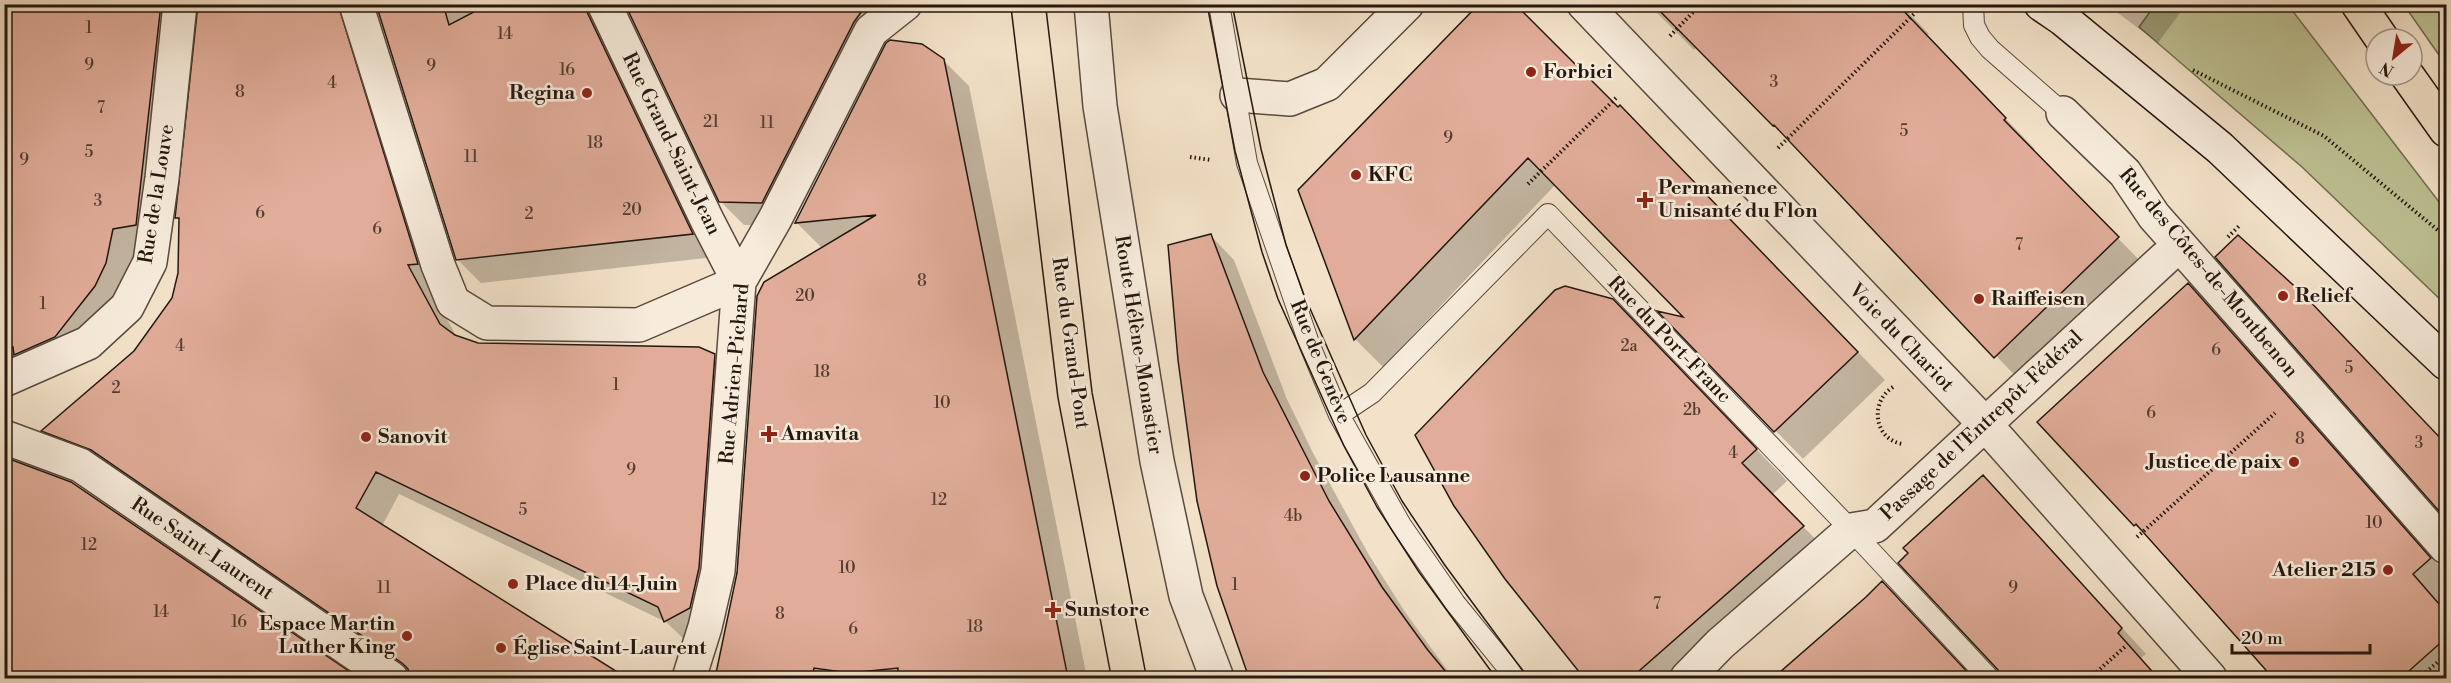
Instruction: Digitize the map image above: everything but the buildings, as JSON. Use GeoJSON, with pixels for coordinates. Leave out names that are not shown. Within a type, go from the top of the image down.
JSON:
{"type":"FeatureCollection","features":[{"type":"Feature","properties":{"kind":"main road","name":"Rue du Grand-Pont"},"geometry":{"type":"LineString","coordinates":[[1028,4],[1076,395],[1129,678]]}},
{"type":"Feature","properties":{"kind":"main road"},"geometry":{"type":"LineString","coordinates":[[2358,4],[2374,27]]}},
{"type":"Feature","properties":{"kind":"main road"},"geometry":{"type":"LineString","coordinates":[[2416,87],[2446,130]]}},
{"type":"Feature","properties":{"kind":"street","name":"Rue de la Louve"},"geometry":{"type":"LineString","coordinates":[[4,380],[88,344],[127,307],[150,262],[165,156],[180,4]]}},
{"type":"Feature","properties":{"kind":"street"},"geometry":{"type":"LineString","coordinates":[[356,4],[438,265],[453,302],[487,323],[639,326],[739,282]]}},
{"type":"Feature","properties":{"kind":"street","name":"Rue Grand-Saint-Jean"},"geometry":{"type":"LineString","coordinates":[[604,4],[702,210],[739,282]]}},
{"type":"Feature","properties":{"kind":"street","name":"Rue Adrien-Pichard"},"geometry":{"type":"LineString","coordinates":[[689,678],[705,627],[718,571],[739,282],[775,219],[871,31],[904,4]]}},
{"type":"Feature","properties":{"kind":"street","name":"Route Hélène-Monastier"},"geometry":{"type":"LineString","coordinates":[[1091,4],[1100,105],[1157,461],[1186,596],[1217,678]]}},
{"type":"Feature","properties":{"kind":"street"},"geometry":{"type":"LineString","coordinates":[[1237,95],[1290,99],[1327,84],[1407,4]]}},
{"type":"Feature","properties":{"kind":"street","name":"Voie du Chariot"},"geometry":{"type":"LineString","coordinates":[[1584,4],[1984,423],[2210,678]]}},
{"type":"Feature","properties":{"kind":"street"},"geometry":{"type":"LineString","coordinates":[[2041,4],[2063,19],[2220,148],[2446,363]]}},
{"type":"Feature","properties":{"kind":"street","name":"Rue des Côtes-de-Montbenon"},"geometry":{"type":"LineString","coordinates":[[2063,113],[2124,173],[2154,216],[2446,547]]}},
{"type":"Feature","properties":{"kind":"street","name":"Passage de l'Entrepôt-Fédéral"},"geometry":{"type":"LineString","coordinates":[[1687,678],[1720,644],[1851,530],[1875,526],[2164,258]]}},
{"type":"Feature","properties":{"kind":"street","name":"Rue Saint-Laurent"},"geometry":{"type":"LineString","coordinates":[[4,436],[80,465],[391,678]]}},
{"type":"Feature","properties":{"kind":"lane","name":"Rue de Genève"},"geometry":{"type":"LineString","coordinates":[[1219,4],[1237,95],[1247,163],[1310,346],[1339,415],[1401,525],[1455,603],[1516,678]]}},
{"type":"Feature","properties":{"kind":"lane","name":"Rue des Côtes-de-Montbenon"},"geometry":{"type":"LineString","coordinates":[[1973,4],[1974,25],[1980,37],[1990,49],[2063,113]]}},
{"type":"Feature","properties":{"kind":"lane"},"geometry":{"type":"LineString","coordinates":[[1339,415],[1372,393],[1548,214]]}},
{"type":"Feature","properties":{"kind":"lane","name":"Rue du Port-Franc"},"geometry":{"type":"LineString","coordinates":[[1548,214],[1851,530],[1989,678]]}},
{"type":"Feature","properties":{"kind":"path"},"geometry":{"type":"LineString","coordinates":[[1748,178],[1916,12]]}},
{"type":"Feature","properties":{"kind":"path"},"geometry":{"type":"LineString","coordinates":[[2187,66],[2324,136],[2446,237]]}},
{"type":"Feature","properties":{"kind":"path"},"geometry":{"type":"LineString","coordinates":[[1548,214],[1523,189],[1646,70]]}},
{"type":"Feature","properties":{"kind":"path"},"geometry":{"type":"LineString","coordinates":[[2229,236],[2240,225]]}},
{"type":"Feature","properties":{"kind":"path"},"geometry":{"type":"LineString","coordinates":[[1898,385],[1884,395],[1877,410],[1877,419],[1880,428],[1892,440],[1908,444]]}},
{"type":"Feature","properties":{"kind":"path"},"geometry":{"type":"LineString","coordinates":[[2108,563],[2280,409]]}},
{"type":"Feature","properties":{"kind":"path"},"geometry":{"type":"LineString","coordinates":[[2090,678],[2157,618]]}},
{"type":"Feature","properties":{"kind":"path"},"geometry":{"type":"LineString","coordinates":[[2419,678],[2446,655]]}},
{"type":"Feature","properties":{"kind":"green space"},"geometry":{"type":"Polygon","coordinates":[[[2155,5],[2288,5],[2446,211],[2446,305],[2302,167],[2139,27],[2155,5]]]}},
{"type":"Feature","properties":{"kind":"green space"},"geometry":{"type":"Polygon","coordinates":[[[2404,5],[2446,5],[2446,65],[2424,34],[2424,27],[2419,27],[2404,5]]]}},
{"type":"Feature","properties":{"kind":"tram line"},"geometry":{"type":"LineString","coordinates":[[1207,4],[1235,151],[1262,252],[1278,299],[1344,446],[1377,507],[1419,572],[1496,678]]}},
{"type":"Feature","properties":{"kind":"tram line"},"geometry":{"type":"LineString","coordinates":[[1232,4],[1261,149],[1286,245],[1304,295],[1366,435],[1402,501],[1444,564],[1528,678]]}},
{"type":"Feature","properties":{"kind":"place","name":"Forbici"},"geometry":{"type":"Point","coordinates":[1531,72]}},
{"type":"Feature","properties":{"kind":"place","name":"Regina"},"geometry":{"type":"Point","coordinates":[587,93]}},
{"type":"Feature","properties":{"kind":"place","name":"KFC"},"geometry":{"type":"Point","coordinates":[1356,175]}},
{"type":"Feature","properties":{"kind":"place","name":"Permanence Unisanté du Flon"},"geometry":{"type":"Point","coordinates":[1645,200]}},
{"type":"Feature","properties":{"kind":"place","name":"Relief"},"geometry":{"type":"Point","coordinates":[2283,296]}},
{"type":"Feature","properties":{"kind":"place","name":"Raiffeisen"},"geometry":{"type":"Point","coordinates":[1979,299]}},
{"type":"Feature","properties":{"kind":"place","name":"Amavita"},"geometry":{"type":"Point","coordinates":[769,434]}},
{"type":"Feature","properties":{"kind":"place","name":"Sanovit"},"geometry":{"type":"Point","coordinates":[366,437]}},
{"type":"Feature","properties":{"kind":"place","name":"Justice de paix"},"geometry":{"type":"Point","coordinates":[2294,462]}},
{"type":"Feature","properties":{"kind":"place","name":"Police Lausanne"},"geometry":{"type":"Point","coordinates":[1305,476]}},
{"type":"Feature","properties":{"kind":"place","name":"Atelier 215"},"geometry":{"type":"Point","coordinates":[2388,570]}},
{"type":"Feature","properties":{"kind":"place","name":"Place du 14-Juin"},"geometry":{"type":"Point","coordinates":[513,584]}},
{"type":"Feature","properties":{"kind":"place","name":"Sunstore"},"geometry":{"type":"Point","coordinates":[1053,610]}},
{"type":"Feature","properties":{"kind":"place","name":"Espace Martin Luther King"},"geometry":{"type":"Point","coordinates":[407,636]}},
{"type":"Feature","properties":{"kind":"place","name":"Église Saint-Laurent"},"geometry":{"type":"Point","coordinates":[501,648]}}]}
